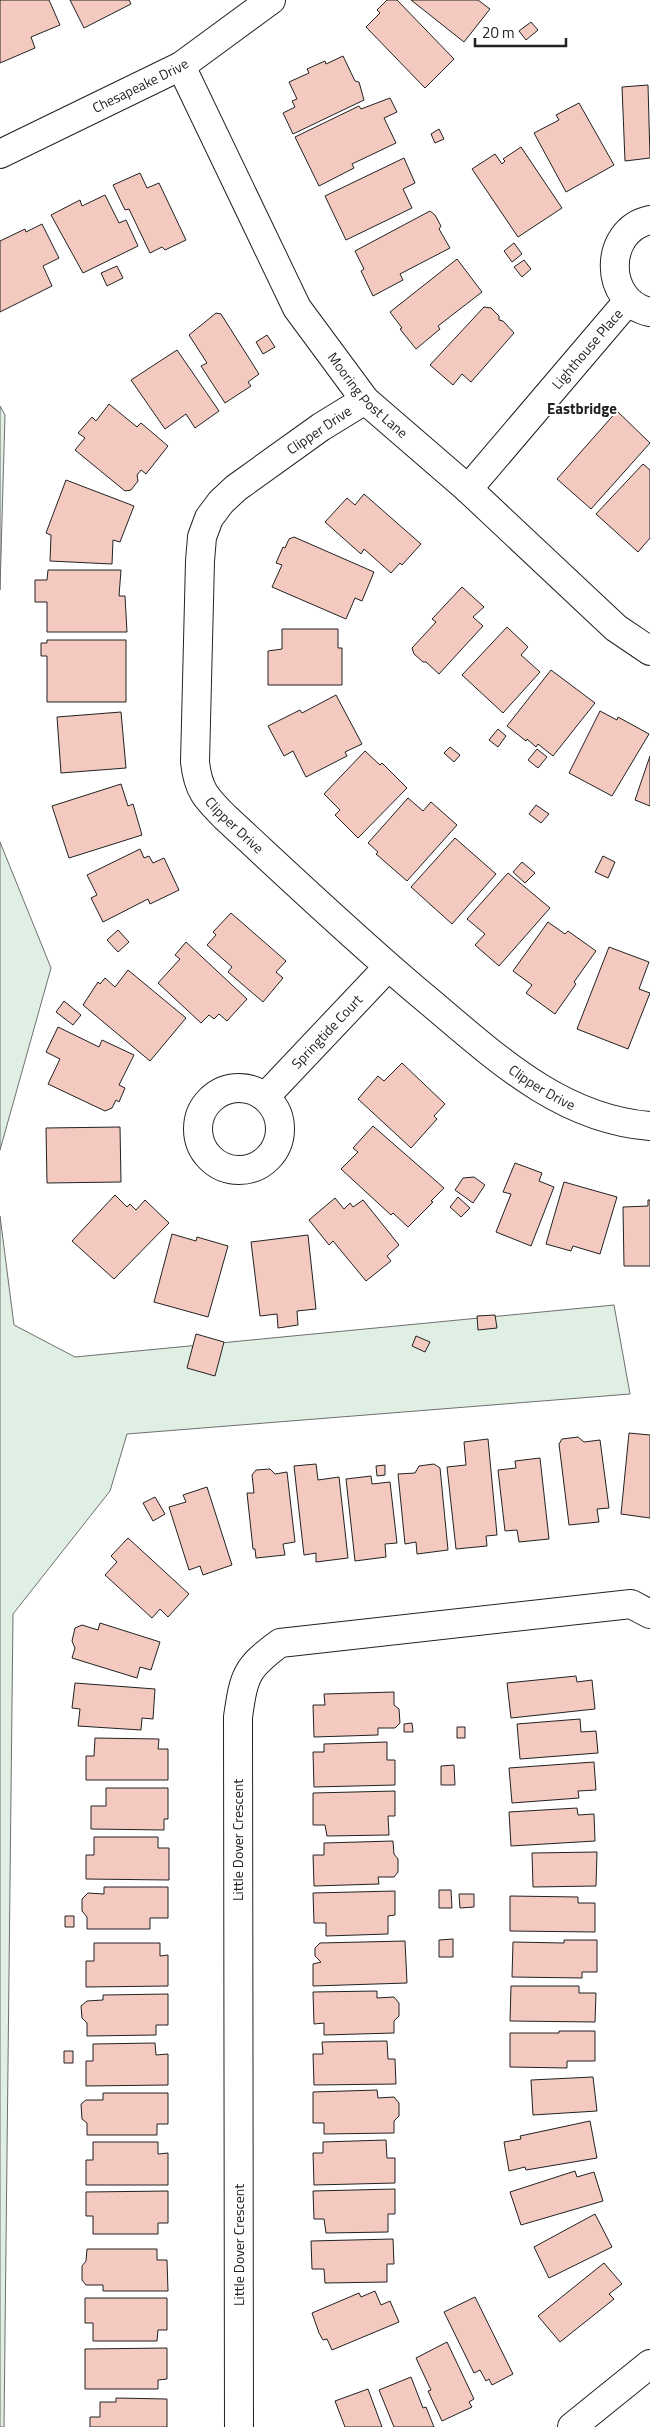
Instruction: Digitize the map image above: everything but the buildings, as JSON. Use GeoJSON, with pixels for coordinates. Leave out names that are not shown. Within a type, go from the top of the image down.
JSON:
{"type":"FeatureCollection","features":[{"type":"Feature","properties":{"kind":"street","name":"Chesapeake Drive"},"geometry":{"type":"LineString","coordinates":[[0,154],[181,66],[271,0]]}},
{"type":"Feature","properties":{"kind":"street","name":"Mooring Post Lane"},"geometry":{"type":"LineString","coordinates":[[181,66],[298,308],[365,400],[468,489],[616,628],[650,651]]}},
{"type":"Feature","properties":{"kind":"street","name":"Lighthouse Place"},"geometry":{"type":"LineString","coordinates":[[468,489],[639,306],[615,278],[613,262],[618,246],[629,231],[650,220]]}},
{"type":"Feature","properties":{"kind":"street","name":"Clipper Drive"},"geometry":{"type":"LineString","coordinates":[[365,400],[321,427],[236,488],[209,518],[202,537],[200,561],[195,762],[197,782],[204,795],[388,967],[506,1066],[564,1102],[603,1117],[650,1126]]}},
{"type":"Feature","properties":{"kind":"street","name":"Springtide Court"},"geometry":{"type":"LineString","coordinates":[[265,1097],[388,967]]}},
{"type":"Feature","properties":{"kind":"street","name":"Little Dover Crescent"},"geometry":{"type":"LineString","coordinates":[[239,2427],[238,1717],[242,1686],[256,1661],[280,1643],[631,1604],[650,1614]]}},
{"type":"Feature","properties":{"kind":"street"},"geometry":{"type":"LineString","coordinates":[[572,2427],[650,2364]]}},
{"type":"Feature","properties":{"kind":"green space"},"geometry":{"type":"Polygon","coordinates":[[[0,406],[5,415],[0,590],[0,406]]]}},
{"type":"Feature","properties":{"kind":"green space"},"geometry":{"type":"Polygon","coordinates":[[[0,842],[51,968],[0,1150],[0,842]]]}},
{"type":"Feature","properties":{"kind":"green space"},"geometry":{"type":"Polygon","coordinates":[[[0,1216],[14,1325],[75,1357],[614,1305],[630,1394],[127,1434],[110,1491],[13,1614],[4,2427],[0,2427],[0,1216]]]}},
{"type":"Feature","properties":{"kind":"district","name":"Eastbridge"},"geometry":{"type":"Point","coordinates":[582,409]}}]}
